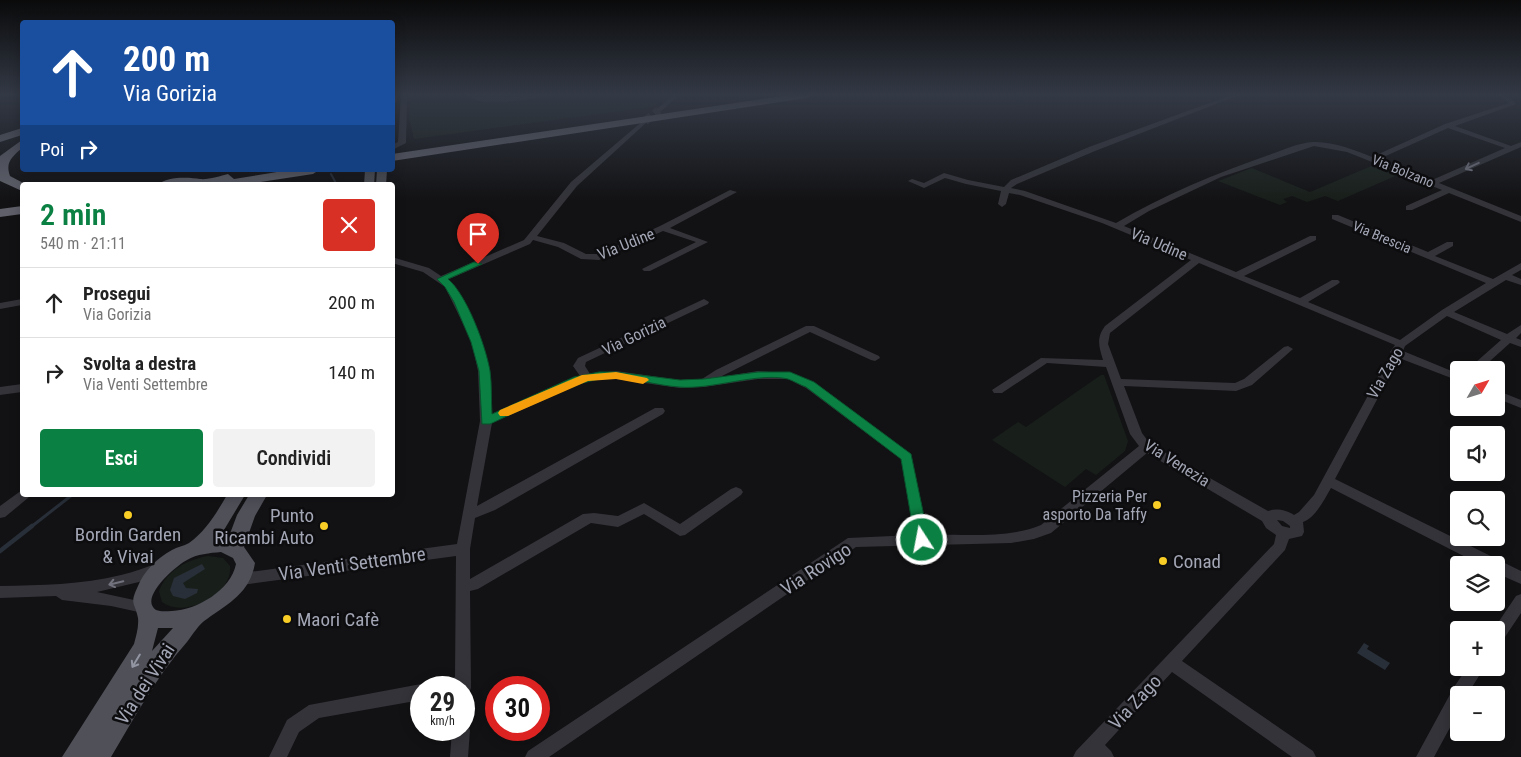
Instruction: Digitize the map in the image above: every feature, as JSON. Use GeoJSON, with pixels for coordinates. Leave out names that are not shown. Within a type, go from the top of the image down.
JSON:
{"type":"FeatureCollection","features":[{"type":"Feature","properties":{"kind":"highway"},"geometry":{"type":"LineString","coordinates":[[395,150],[539,130]]}},
{"type":"Feature","properties":{"kind":"highway"},"geometry":{"type":"LineString","coordinates":[[395,158],[574,130]]}},
{"type":"Feature","properties":{"kind":"highway"},"geometry":{"type":"LineString","coordinates":[[0,139],[20,134]]}},
{"type":"Feature","properties":{"kind":"highway"},"geometry":{"type":"LineString","coordinates":[[0,145],[20,134]]}},
{"type":"Feature","properties":{"kind":"highway"},"geometry":{"type":"LineString","coordinates":[[20,145],[6,156],[1,168],[4,178],[20,187]]}},
{"type":"Feature","properties":{"kind":"highway"},"geometry":{"type":"LineString","coordinates":[[183,182],[248,172]]}},
{"type":"Feature","properties":{"kind":"highway"},"geometry":{"type":"LineString","coordinates":[[202,182],[267,172]]}},
{"type":"Feature","properties":{"kind":"highway"},"geometry":{"type":"LineString","coordinates":[[235,182],[300,172]]}},
{"type":"Feature","properties":{"kind":"highway"},"geometry":{"type":"LineString","coordinates":[[0,213],[20,210]]}},
{"type":"Feature","properties":{"kind":"highway"},"geometry":{"type":"LineString","coordinates":[[0,218],[20,215]]}},
{"type":"Feature","properties":{"kind":"main road"},"geometry":{"type":"LineString","coordinates":[[194,549],[218,525],[235,497]]}},
{"type":"Feature","properties":{"kind":"main road"},"geometry":{"type":"LineString","coordinates":[[234,549],[246,515],[257,497]]}},
{"type":"Feature","properties":{"kind":"main road"},"geometry":{"type":"LineString","coordinates":[[145,611],[169,621],[197,615],[224,599],[242,579],[245,561],[241,554],[234,549],[223,545],[194,549]]}},
{"type":"Feature","properties":{"kind":"main road","name":"Via dei Vivai"},"geometry":{"type":"LineString","coordinates":[[74,757],[143,648],[148,632],[142,597],[145,586],[162,567],[179,555],[194,549]]}},
{"type":"Feature","properties":{"kind":"main road","name":"Via dei Vivai"},"geometry":{"type":"LineString","coordinates":[[98,757],[155,663],[197,615]]}},
{"type":"Feature","properties":{"kind":"street"},"geometry":{"type":"LineString","coordinates":[[395,148],[402,143],[403,130]]}},
{"type":"Feature","properties":{"kind":"street"},"geometry":{"type":"LineString","coordinates":[[441,279],[512,250],[532,237],[574,184],[634,130]]}},
{"type":"Feature","properties":{"kind":"street"},"geometry":{"type":"LineString","coordinates":[[1002,204],[1006,189],[1014,182],[1144,130]]}},
{"type":"Feature","properties":{"kind":"street"},"geometry":{"type":"LineString","coordinates":[[1373,159],[1438,130]]}},
{"type":"Feature","properties":{"kind":"street"},"geometry":{"type":"LineString","coordinates":[[1462,130],[1517,147]]}},
{"type":"Feature","properties":{"kind":"street","name":"Via Bolzano"},"geometry":{"type":"LineString","coordinates":[[1117,226],[1146,209],[1218,176],[1304,145],[1338,147],[1373,159],[1521,219]]}},
{"type":"Feature","properties":{"kind":"street"},"geometry":{"type":"LineString","coordinates":[[1433,184],[1517,147]]}},
{"type":"Feature","properties":{"kind":"street","name":"Via Udine"},"geometry":{"type":"LineString","coordinates":[[912,181],[924,186],[944,175],[966,182],[1006,189],[1117,226],[1301,302],[1450,374]]}},
{"type":"Feature","properties":{"kind":"street"},"geometry":{"type":"LineString","coordinates":[[1409,208],[1449,190]]}},
{"type":"Feature","properties":{"kind":"street","name":"Via Udine"},"geometry":{"type":"LineString","coordinates":[[532,237],[561,245],[584,257],[604,256],[733,192]]}},
{"type":"Feature","properties":{"kind":"street","name":"Via Brescia"},"geometry":{"type":"LineString","coordinates":[[1335,217],[1493,283]]}},
{"type":"Feature","properties":{"kind":"street","name":"Via Udine"},"geometry":{"type":"LineString","coordinates":[[647,269],[704,242],[663,228]]}},
{"type":"Feature","properties":{"kind":"street"},"geometry":{"type":"LineString","coordinates":[[1236,276],[1313,238]]}},
{"type":"Feature","properties":{"kind":"street","name":"Via Brescia"},"geometry":{"type":"LineString","coordinates":[[1428,256],[1450,244]]}},
{"type":"Feature","properties":{"kind":"street","name":"Via Venezia"},"geometry":{"type":"LineString","coordinates":[[1197,260],[1105,333],[1103,344],[1136,434],[1146,447],[1269,518]]}},
{"type":"Feature","properties":{"kind":"street"},"geometry":{"type":"LineString","coordinates":[[395,261],[416,266],[449,285],[477,342],[484,371],[486,421],[463,549],[463,676]]}},
{"type":"Feature","properties":{"kind":"street","name":"Via Zago"},"geometry":{"type":"LineString","coordinates":[[1093,753],[1172,663],[1280,546],[1283,533],[1297,532],[1298,528],[1294,520],[1304,516],[1314,505],[1328,482],[1398,348],[1446,312],[1521,266]]}},
{"type":"Feature","properties":{"kind":"street"},"geometry":{"type":"LineString","coordinates":[[1505,276],[1521,282]]}},
{"type":"Feature","properties":{"kind":"street"},"geometry":{"type":"LineString","coordinates":[[1301,302],[1334,282]]}},
{"type":"Feature","properties":{"kind":"street"},"geometry":{"type":"LineString","coordinates":[[0,306],[20,302]]}},
{"type":"Feature","properties":{"kind":"street","name":"Via Gorizia"},"geometry":{"type":"LineString","coordinates":[[586,377],[579,366],[582,360],[704,302]]}},
{"type":"Feature","properties":{"kind":"street"},"geometry":{"type":"LineString","coordinates":[[1446,312],[1521,344]]}},
{"type":"Feature","properties":{"kind":"street"},"geometry":{"type":"LineString","coordinates":[[704,383],[720,372],[810,328],[875,358]]}},
{"type":"Feature","properties":{"kind":"street"},"geometry":{"type":"LineString","coordinates":[[1483,361],[1521,328]]}},
{"type":"Feature","properties":{"kind":"street"},"geometry":{"type":"LineString","coordinates":[[1116,382],[1236,387],[1248,382],[1288,349]]}},
{"type":"Feature","properties":{"kind":"street"},"geometry":{"type":"LineString","coordinates":[[998,390],[1045,360],[1110,364]]}},
{"type":"Feature","properties":{"kind":"street","name":"Via Gorizia"},"geometry":{"type":"LineString","coordinates":[[486,421],[586,377],[616,375],[663,383],[704,383],[758,375],[790,376],[810,385],[907,457],[922,540]]}},
{"type":"Feature","properties":{"kind":"street"},"geometry":{"type":"LineString","coordinates":[[0,391],[20,388]]}},
{"type":"Feature","properties":{"kind":"street"},"geometry":{"type":"LineString","coordinates":[[1505,398],[1521,404]]}},
{"type":"Feature","properties":{"kind":"street"},"geometry":{"type":"LineString","coordinates":[[469,515],[498,502],[659,411]]}},
{"type":"Feature","properties":{"kind":"street","name":"Via Rovigo"},"geometry":{"type":"LineString","coordinates":[[534,757],[853,542],[1010,538],[1034,534],[1046,529],[1146,447]]}},
{"type":"Feature","properties":{"kind":"street"},"geometry":{"type":"LineString","coordinates":[[1328,482],[1477,556]]}},
{"type":"Feature","properties":{"kind":"street"},"geometry":{"type":"LineString","coordinates":[[462,587],[473,585],[588,518],[600,517],[610,522],[618,521],[644,508],[680,531],[736,492]]}},
{"type":"Feature","properties":{"kind":"street"},"geometry":{"type":"LineString","coordinates":[[0,513],[20,497]]}},
{"type":"Feature","properties":{"kind":"street"},"geometry":{"type":"LineString","coordinates":[[1283,533],[1270,524],[1269,518],[1277,514],[1294,520]]}},
{"type":"Feature","properties":{"kind":"street","name":"Via Venti Settembre"},"geometry":{"type":"LineString","coordinates":[[242,579],[463,549]]}},
{"type":"Feature","properties":{"kind":"street"},"geometry":{"type":"LineString","coordinates":[[0,592],[48,591],[110,584],[139,577],[162,567]]}},
{"type":"Feature","properties":{"kind":"street"},"geometry":{"type":"LineString","coordinates":[[1505,570],[1521,578]]}},
{"type":"Feature","properties":{"kind":"street"},"geometry":{"type":"LineString","coordinates":[[48,591],[111,600],[145,611]]}},
{"type":"Feature","properties":{"kind":"street"},"geometry":{"type":"LineString","coordinates":[[1505,624],[1521,600]]}},
{"type":"Feature","properties":{"kind":"street"},"geometry":{"type":"LineString","coordinates":[[1172,663],[1307,757]]}},
{"type":"Feature","properties":{"kind":"street"},"geometry":{"type":"LineString","coordinates":[[1425,757],[1471,676]]}},
{"type":"Feature","properties":{"kind":"street"},"geometry":{"type":"LineString","coordinates":[[278,757],[294,726],[314,711],[410,694]]}},
{"type":"Feature","properties":{"kind":"street"},"geometry":{"type":"LineString","coordinates":[[459,757],[460,741]]}},
{"type":"Feature","properties":{"kind":"shaded area"},"geometry":{"type":"Polygon","coordinates":[[[412,130],[478,130],[414,139],[412,130]]]}},
{"type":"Feature","properties":{"kind":"shaded area"},"geometry":{"type":"Polygon","coordinates":[[[1376,164],[1400,174],[1338,201],[1325,196],[1307,202],[1292,196],[1283,199],[1287,202],[1280,205],[1218,181],[1252,168],[1310,192],[1376,164]]]}},
{"type":"Feature","properties":{"kind":"shaded area"},"geometry":{"type":"Polygon","coordinates":[[[1101,375],[1104,375],[1128,441],[1125,451],[1096,475],[1086,469],[1065,487],[992,440],[1018,422],[1026,427],[1101,375]]]}},
{"type":"Feature","properties":{"kind":"shaded area"},"geometry":{"type":"Polygon","coordinates":[[[208,556],[223,558],[230,566],[229,577],[216,595],[194,606],[182,608],[171,607],[162,602],[159,591],[172,572],[185,563],[208,556]]]}},
{"type":"Feature","properties":{"kind":"shaded area"},"geometry":{"type":"Polygon","coordinates":[[[202,564],[205,569],[183,583],[186,588],[198,589],[197,593],[185,599],[173,596],[170,590],[174,578],[202,564]]]}},
{"type":"Feature","properties":{"kind":"shaded area"},"geometry":{"type":"Polygon","coordinates":[[[1364,643],[1369,646],[1367,649],[1390,663],[1385,670],[1357,653],[1364,643]]]}},
{"type":"Feature","properties":{"kind":"waterway"},"geometry":{"type":"LineString","coordinates":[[331,174],[335,182]]}},
{"type":"Feature","properties":{"kind":"waterway"},"geometry":{"type":"LineString","coordinates":[[31,527],[69,497]]}},
{"type":"Feature","properties":{"kind":"waterway"},"geometry":{"type":"LineString","coordinates":[[0,551],[32,526]]}},
{"type":"Feature","properties":{"kind":"slow traffic"},"geometry":{"type":"LineString","coordinates":[[504,413],[586,377],[616,375],[643,380]]}},
{"type":"Feature","properties":{"kind":"place","name":"Pizzeria Per asporto Da Taffy"},"geometry":{"type":"Point","coordinates":[1157,505]}},
{"type":"Feature","properties":{"kind":"place","name":"Bordin Garden & Vivai"},"geometry":{"type":"Point","coordinates":[128,515]}},
{"type":"Feature","properties":{"kind":"place","name":"Punto Ricambi Auto"},"geometry":{"type":"Point","coordinates":[324,526]}},
{"type":"Feature","properties":{"kind":"place","name":"Conad"},"geometry":{"type":"Point","coordinates":[1163,561]}},
{"type":"Feature","properties":{"kind":"place","name":"Maori Cafè"},"geometry":{"type":"Point","coordinates":[287,619]}},
{"type":"Feature","properties":{"kind":"route"},"geometry":{"type":"LineString","coordinates":[[478,264],[441,279],[449,285],[459,302],[477,342],[484,371],[487,395],[486,421],[578,380],[599,375],[616,375],[646,381],[680,384],[704,383],[758,375],[790,376],[810,385],[907,457],[922,540]]}}]}
